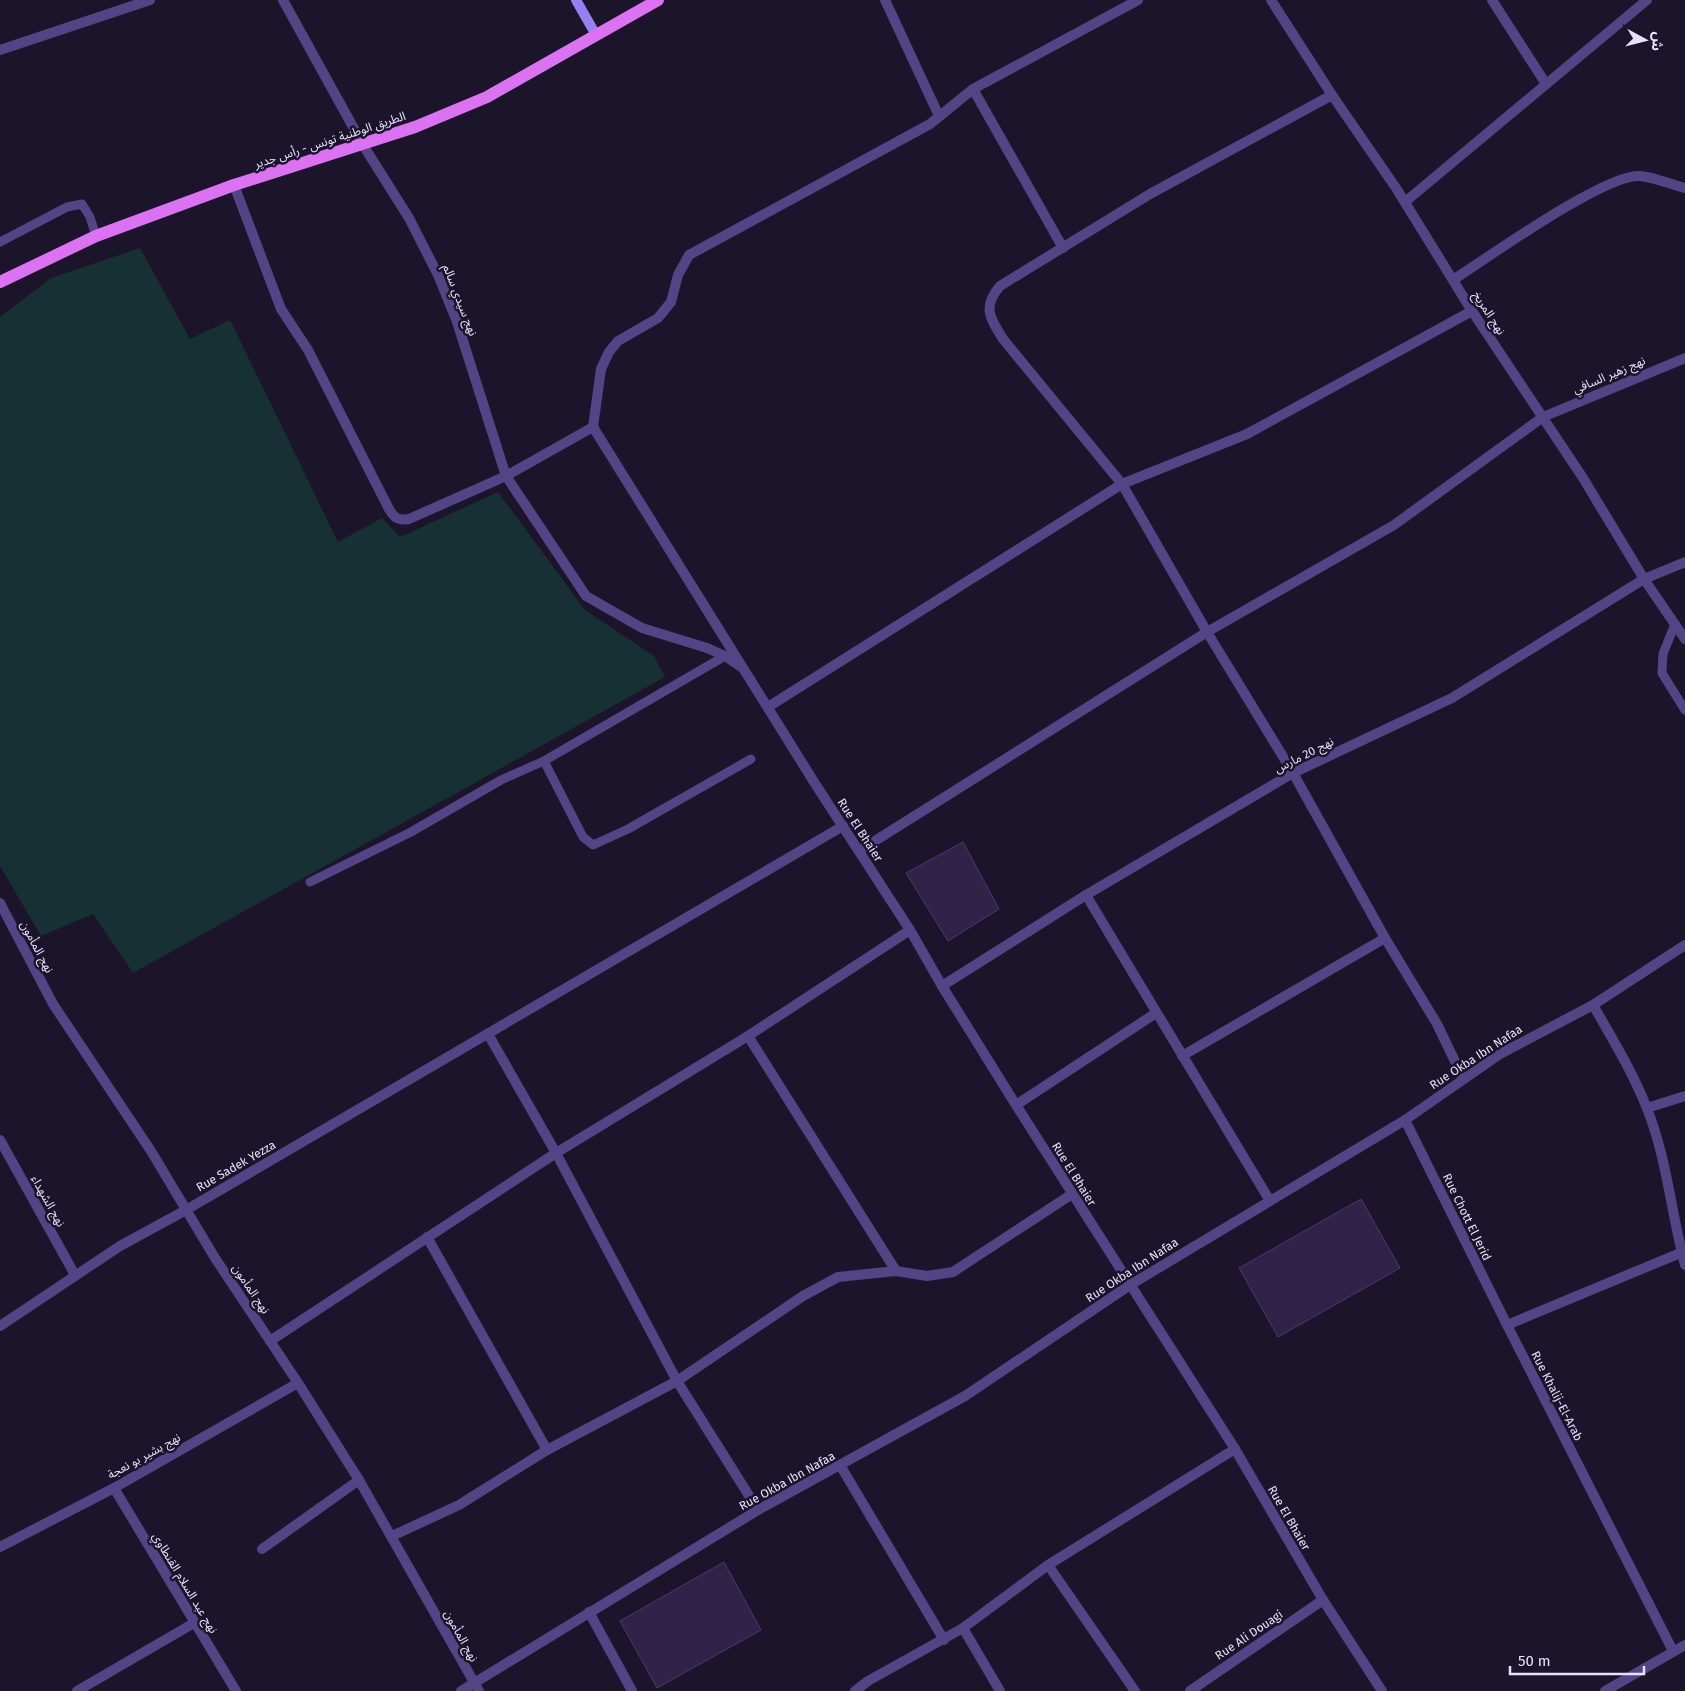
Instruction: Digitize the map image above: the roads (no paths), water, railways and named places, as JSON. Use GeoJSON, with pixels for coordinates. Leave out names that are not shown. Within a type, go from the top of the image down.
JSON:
{"type":"FeatureCollection","features":[{"type":"Feature","properties":{"kind":"main road"},"geometry":{"type":"LineString","coordinates":[[576,0],[596,35]]}},
{"type":"Feature","properties":{"kind":"main road","name":"الطريق الوطنية تونس - رأس جدير"},"geometry":{"type":"LineString","coordinates":[[0,281],[96,236],[234,185],[415,127],[486,97],[658,0]]}},
{"type":"Feature","properties":{"kind":"street"},"geometry":{"type":"LineString","coordinates":[[0,50],[116,5],[150,0]]}},
{"type":"Feature","properties":{"kind":"street","name":"نهج سيدي سالم"},"geometry":{"type":"LineString","coordinates":[[283,0],[363,145],[409,218],[438,275],[457,322],[506,476],[586,596],[642,628],[725,656],[746,670]]}},
{"type":"Feature","properties":{"kind":"street"},"geometry":{"type":"LineString","coordinates":[[885,0],[940,116]]}},
{"type":"Feature","properties":{"kind":"street"},"geometry":{"type":"LineString","coordinates":[[234,185],[281,309],[308,350],[392,515],[402,520],[409,519],[506,476],[593,426],[601,369],[609,352],[618,341],[658,318],[671,302],[678,275],[689,255],[930,124],[973,88],[1138,0]]}},
{"type":"Feature","properties":{"kind":"street","name":"نهج المريخ"},"geometry":{"type":"LineString","coordinates":[[1271,0],[1332,95],[1405,202],[1472,311],[1543,417],[1644,579],[1685,639]]}},
{"type":"Feature","properties":{"kind":"street"},"geometry":{"type":"LineString","coordinates":[[1492,0],[1546,84]]}},
{"type":"Feature","properties":{"kind":"street"},"geometry":{"type":"LineString","coordinates":[[1405,202],[1647,0]]}},
{"type":"Feature","properties":{"kind":"street"},"geometry":{"type":"LineString","coordinates":[[973,88],[1063,248]]}},
{"type":"Feature","properties":{"kind":"street"},"geometry":{"type":"LineString","coordinates":[[1332,95],[1150,194],[1000,286],[993,294],[988,306],[990,316],[1003,339],[1122,484],[1207,632],[1293,773],[1385,938],[1437,1024],[1463,1078]]}},
{"type":"Feature","properties":{"kind":"street"},"geometry":{"type":"LineString","coordinates":[[1453,280],[1594,190],[1621,179],[1640,176],[1685,188]]}},
{"type":"Feature","properties":{"kind":"street"},"geometry":{"type":"LineString","coordinates":[[768,707],[1122,484],[1247,434],[1472,311]]}},
{"type":"Feature","properties":{"kind":"street","name":"نهج زهير السافي"},"geometry":{"type":"LineString","coordinates":[[858,851],[1207,632],[1394,525],[1543,417],[1685,358]]}},
{"type":"Feature","properties":{"kind":"street","name":"Rue El Bhaier"},"geometry":{"type":"LineString","coordinates":[[593,426],[858,851],[910,930],[942,986],[1016,1105],[1235,1449],[1323,1600],[1382,1691]]}},
{"type":"Feature","properties":{"kind":"street","name":"نهج 20 مارس"},"geometry":{"type":"LineString","coordinates":[[942,986],[1086,895],[1293,773],[1452,698],[1644,579],[1685,562]]}},
{"type":"Feature","properties":{"kind":"street","name":"Rue Sadek Yezza"},"geometry":{"type":"LineString","coordinates":[[0,1326],[120,1246],[186,1210],[843,826]]}},
{"type":"Feature","properties":{"kind":"street"},"geometry":{"type":"LineString","coordinates":[[1086,895],[1270,1202]]}},
{"type":"Feature","properties":{"kind":"street","name":"نهج المأمون"},"geometry":{"type":"LineString","coordinates":[[1,909],[53,1004],[151,1151],[186,1210],[359,1480],[476,1687]]}},
{"type":"Feature","properties":{"kind":"street"},"geometry":{"type":"LineString","coordinates":[[270,1341],[427,1236],[556,1153],[748,1036],[910,930]]}},
{"type":"Feature","properties":{"kind":"street"},"geometry":{"type":"LineString","coordinates":[[1182,1056],[1385,938]]}},
{"type":"Feature","properties":{"kind":"street","name":"Rue Okba Ibn Nafaa"},"geometry":{"type":"LineString","coordinates":[[461,1691],[476,1687],[589,1612],[758,1510],[965,1396],[1130,1285],[1405,1120],[1463,1078],[1538,1033],[1593,1005],[1685,945]]}},
{"type":"Feature","properties":{"kind":"street"},"geometry":{"type":"LineString","coordinates":[[1593,1005],[1647,1108],[1663,1166],[1685,1265]]}},
{"type":"Feature","properties":{"kind":"street"},"geometry":{"type":"LineString","coordinates":[[1016,1105],[1156,1013]]}},
{"type":"Feature","properties":{"kind":"street"},"geometry":{"type":"LineString","coordinates":[[488,1034],[556,1153],[677,1381],[758,1510]]}},
{"type":"Feature","properties":{"kind":"street"},"geometry":{"type":"LineString","coordinates":[[748,1036],[896,1271]]}},
{"type":"Feature","properties":{"kind":"street"},"geometry":{"type":"LineString","coordinates":[[1647,1108],[1685,1096]]}},
{"type":"Feature","properties":{"kind":"street","name":"Rue Chott El Jerid"},"geometry":{"type":"LineString","coordinates":[[1405,1120],[1507,1325]]}},
{"type":"Feature","properties":{"kind":"street","name":"نهج الشهداء"},"geometry":{"type":"LineString","coordinates":[[0,1140],[75,1275]]}},
{"type":"Feature","properties":{"kind":"street"},"geometry":{"type":"LineString","coordinates":[[392,1536],[459,1505],[546,1450],[677,1381],[803,1296],[838,1277],[896,1271],[927,1276],[954,1272],[1072,1194]]}},
{"type":"Feature","properties":{"kind":"street"},"geometry":{"type":"LineString","coordinates":[[427,1236],[546,1450]]}},
{"type":"Feature","properties":{"kind":"street"},"geometry":{"type":"LineString","coordinates":[[1507,1325],[1683,1251]]}},
{"type":"Feature","properties":{"kind":"street","name":"Rue Khalij-El-Arab"},"geometry":{"type":"LineString","coordinates":[[1507,1325],[1673,1651]]}},
{"type":"Feature","properties":{"kind":"street","name":"نهج بشير بو نعجة"},"geometry":{"type":"LineString","coordinates":[[0,1547],[114,1488],[298,1383]]}},
{"type":"Feature","properties":{"kind":"street"},"geometry":{"type":"LineString","coordinates":[[854,1691],[868,1681],[963,1628],[1048,1565],[1235,1449]]}},
{"type":"Feature","properties":{"kind":"street"},"geometry":{"type":"LineString","coordinates":[[840,1465],[944,1640]]}},
{"type":"Feature","properties":{"kind":"street"},"geometry":{"type":"LineString","coordinates":[[262,1549],[359,1480]]}},
{"type":"Feature","properties":{"kind":"street","name":"نهج عبد السلام القنطاوي"},"geometry":{"type":"LineString","coordinates":[[114,1488],[236,1691]]}},
{"type":"Feature","properties":{"kind":"street"},"geometry":{"type":"LineString","coordinates":[[1048,1565],[1135,1691]]}},
{"type":"Feature","properties":{"kind":"street","name":"Rue Ali Douagi"},"geometry":{"type":"LineString","coordinates":[[1190,1691],[1323,1600]]}},
{"type":"Feature","properties":{"kind":"street"},"geometry":{"type":"LineString","coordinates":[[589,1612],[632,1691]]}},
{"type":"Feature","properties":{"kind":"street"},"geometry":{"type":"LineString","coordinates":[[77,1691],[194,1623]]}},
{"type":"Feature","properties":{"kind":"street"},"geometry":{"type":"LineString","coordinates":[[963,1628],[1000,1691]]}},
{"type":"Feature","properties":{"kind":"street"},"geometry":{"type":"LineString","coordinates":[[1605,1691],[1685,1645]]}},
{"type":"Feature","properties":{"kind":"lane"},"geometry":{"type":"LineString","coordinates":[[0,242],[68,207],[82,204],[90,217],[96,236]]}},
{"type":"Feature","properties":{"kind":"lane"},"geometry":{"type":"LineString","coordinates":[[1675,624],[1663,654],[1662,673],[1685,710]]}},
{"type":"Feature","properties":{"kind":"lane"},"geometry":{"type":"LineString","coordinates":[[310,882],[411,832],[500,780],[544,761],[725,656]]}},
{"type":"Feature","properties":{"kind":"lane"},"geometry":{"type":"LineString","coordinates":[[544,761],[583,837],[593,845],[628,830],[751,759]]}}]}
